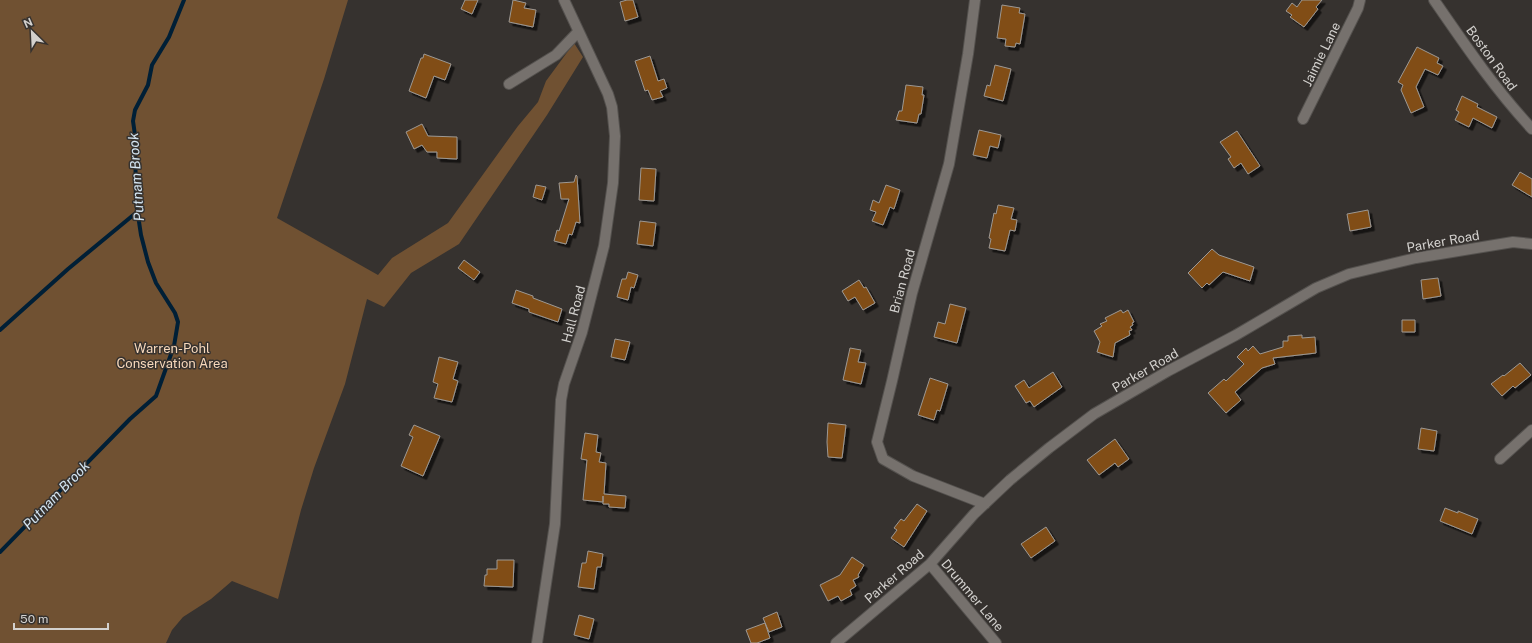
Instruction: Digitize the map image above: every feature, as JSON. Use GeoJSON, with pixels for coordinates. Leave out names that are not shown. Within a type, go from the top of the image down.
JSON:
{"type":"FeatureCollection","features":[{"type":"Feature","properties":{"kind":"street","name":"Hall Road"},"geometry":{"type":"LineString","coordinates":[[538,643],[555,524],[561,400],[564,384],[582,332],[604,246],[613,183],[615,136],[612,107],[601,77],[578,32],[564,0]]}},
{"type":"Feature","properties":{"kind":"street","name":"Brian Road"},"geometry":{"type":"LineString","coordinates":[[975,0],[968,54],[948,164],[912,293],[877,442],[883,459],[913,476],[985,504]]}},
{"type":"Feature","properties":{"kind":"street","name":"Jaimie Lane"},"geometry":{"type":"LineString","coordinates":[[1304,119],[1358,8],[1360,0]]}},
{"type":"Feature","properties":{"kind":"street","name":"Boston Road"},"geometry":{"type":"LineString","coordinates":[[1434,0],[1502,96],[1532,129]]}},
{"type":"Feature","properties":{"kind":"street"},"geometry":{"type":"LineString","coordinates":[[509,84],[556,55],[578,32]]}},
{"type":"Feature","properties":{"kind":"street","name":"Parker Road"},"geometry":{"type":"LineString","coordinates":[[836,643],[930,564],[974,514],[1010,480],[1038,457],[1094,414],[1168,371],[1316,288],[1349,274],[1416,258],[1513,242],[1532,244]]}},
{"type":"Feature","properties":{"kind":"street"},"geometry":{"type":"LineString","coordinates":[[1500,459],[1532,430]]}},
{"type":"Feature","properties":{"kind":"street","name":"Drummer Lane"},"geometry":{"type":"LineString","coordinates":[[930,564],[996,643]]}},
{"type":"Feature","properties":{"kind":"green space","name":"Warren-Pohl Conservation Area"},"geometry":{"type":"Polygon","coordinates":[[[0,0],[348,0],[324,79],[277,218],[378,275],[392,258],[448,223],[518,126],[538,102],[546,81],[574,43],[583,57],[547,115],[459,244],[411,273],[384,307],[367,299],[345,384],[314,468],[301,510],[278,599],[232,581],[211,599],[183,617],[172,630],[166,643],[0,643],[0,0]]]}},
{"type":"Feature","properties":{"kind":"building"},"geometry":{"type":"Polygon","coordinates":[[[465,0],[478,0],[472,14],[461,9],[465,0]]]}},
{"type":"Feature","properties":{"kind":"building"},"geometry":{"type":"Polygon","coordinates":[[[513,0],[526,3],[524,8],[536,10],[533,27],[509,22],[513,0]]]}},
{"type":"Feature","properties":{"kind":"building"},"geometry":{"type":"Polygon","coordinates":[[[633,0],[638,17],[625,21],[620,2],[633,0]]]}},
{"type":"Feature","properties":{"kind":"building"},"geometry":{"type":"Polygon","coordinates":[[[1302,0],[1322,0],[1316,7],[1318,9],[1304,27],[1290,17],[1292,15],[1286,11],[1292,3],[1297,7],[1302,0]]]}},
{"type":"Feature","properties":{"kind":"building"},"geometry":{"type":"Polygon","coordinates":[[[1002,5],[1020,8],[1019,13],[1025,14],[1020,44],[1016,43],[1015,47],[1005,46],[1006,39],[997,38],[1002,5]]]}},
{"type":"Feature","properties":{"kind":"building"},"geometry":{"type":"Polygon","coordinates":[[[1417,47],[1439,58],[1437,63],[1443,66],[1438,75],[1425,69],[1416,87],[1424,107],[1411,113],[1401,90],[1403,85],[1398,82],[1417,47]]]}},
{"type":"Feature","properties":{"kind":"building"},"geometry":{"type":"Polygon","coordinates":[[[424,54],[451,64],[445,80],[434,76],[426,98],[409,91],[421,58],[423,58],[424,54]]]}},
{"type":"Feature","properties":{"kind":"building"},"geometry":{"type":"Polygon","coordinates":[[[650,56],[658,81],[664,79],[667,88],[660,91],[663,97],[652,100],[648,90],[645,91],[635,61],[650,56]]]}},
{"type":"Feature","properties":{"kind":"building"},"geometry":{"type":"Polygon","coordinates":[[[995,65],[1011,69],[1003,101],[984,96],[987,85],[990,86],[995,65]]]}},
{"type":"Feature","properties":{"kind":"building"},"geometry":{"type":"Polygon","coordinates":[[[906,85],[923,87],[922,95],[924,95],[921,114],[919,114],[917,123],[896,120],[899,111],[902,111],[906,85]]]}},
{"type":"Feature","properties":{"kind":"building"},"geometry":{"type":"Polygon","coordinates":[[[1462,96],[1478,104],[1477,107],[1497,117],[1492,128],[1473,118],[1469,127],[1455,120],[1459,112],[1456,110],[1462,96]]]}},
{"type":"Feature","properties":{"kind":"building"},"geometry":{"type":"Polygon","coordinates":[[[422,124],[428,136],[457,137],[457,159],[437,158],[437,152],[427,152],[422,145],[414,149],[406,132],[422,124]]]}},
{"type":"Feature","properties":{"kind":"building"},"geometry":{"type":"Polygon","coordinates":[[[979,130],[1001,135],[998,148],[990,146],[987,158],[973,155],[979,130]]]}},
{"type":"Feature","properties":{"kind":"building"},"geometry":{"type":"Polygon","coordinates":[[[1237,131],[1260,166],[1248,174],[1241,163],[1234,168],[1228,159],[1231,157],[1220,142],[1237,131]]]}},
{"type":"Feature","properties":{"kind":"building"},"geometry":{"type":"Polygon","coordinates":[[[641,168],[656,169],[654,201],[639,200],[641,168]]]}},
{"type":"Feature","properties":{"kind":"building"},"geometry":{"type":"Polygon","coordinates":[[[1520,172],[1532,179],[1532,197],[1512,185],[1520,172]]]}},
{"type":"Feature","properties":{"kind":"building"},"geometry":{"type":"Polygon","coordinates":[[[576,175],[580,223],[576,222],[572,235],[569,234],[566,244],[554,241],[557,230],[559,231],[569,199],[561,199],[559,183],[574,182],[576,175]]]}},
{"type":"Feature","properties":{"kind":"building"},"geometry":{"type":"Polygon","coordinates":[[[536,185],[546,187],[542,200],[533,197],[536,185]]]}},
{"type":"Feature","properties":{"kind":"building"},"geometry":{"type":"Polygon","coordinates":[[[886,185],[900,190],[894,209],[890,207],[883,225],[872,221],[876,212],[870,210],[873,200],[879,203],[886,185]]]}},
{"type":"Feature","properties":{"kind":"building"},"geometry":{"type":"Polygon","coordinates":[[[998,205],[1014,208],[1011,219],[1017,220],[1015,231],[1010,230],[1005,251],[989,248],[991,239],[989,238],[994,213],[996,214],[998,205]]]}},
{"type":"Feature","properties":{"kind":"building"},"geometry":{"type":"Polygon","coordinates":[[[1368,210],[1371,227],[1350,231],[1347,214],[1368,210]]]}},
{"type":"Feature","properties":{"kind":"building"},"geometry":{"type":"Polygon","coordinates":[[[640,221],[656,223],[653,246],[637,244],[640,221]]]}},
{"type":"Feature","properties":{"kind":"building"},"geometry":{"type":"Polygon","coordinates":[[[1212,249],[1219,255],[1254,267],[1250,281],[1223,272],[1209,285],[1207,283],[1202,288],[1188,273],[1212,249]]]}},
{"type":"Feature","properties":{"kind":"building"},"geometry":{"type":"Polygon","coordinates":[[[464,260],[480,272],[474,280],[458,268],[464,260]]]}},
{"type":"Feature","properties":{"kind":"building"},"geometry":{"type":"Polygon","coordinates":[[[628,272],[638,275],[634,288],[631,287],[628,300],[617,297],[622,279],[626,279],[628,272]]]}},
{"type":"Feature","properties":{"kind":"building"},"geometry":{"type":"Polygon","coordinates":[[[1438,278],[1441,296],[1423,299],[1421,280],[1438,278]]]}},
{"type":"Feature","properties":{"kind":"building"},"geometry":{"type":"Polygon","coordinates":[[[859,280],[864,288],[866,287],[875,303],[863,310],[855,297],[848,301],[842,291],[859,280]]]}},
{"type":"Feature","properties":{"kind":"building"},"geometry":{"type":"Polygon","coordinates":[[[516,290],[562,309],[558,322],[529,312],[529,309],[512,303],[516,290]]]}},
{"type":"Feature","properties":{"kind":"building"},"geometry":{"type":"Polygon","coordinates":[[[950,304],[966,308],[957,343],[934,337],[938,322],[945,324],[950,304]]]}},
{"type":"Feature","properties":{"kind":"building"},"geometry":{"type":"Polygon","coordinates":[[[1121,310],[1123,313],[1128,310],[1134,322],[1130,327],[1132,330],[1129,331],[1130,335],[1115,343],[1113,357],[1097,352],[1100,342],[1094,331],[1102,326],[1100,324],[1107,321],[1105,318],[1121,310]]]}},
{"type":"Feature","properties":{"kind":"building"},"geometry":{"type":"Polygon","coordinates":[[[1402,320],[1415,320],[1415,332],[1402,332],[1402,320]]]}},
{"type":"Feature","properties":{"kind":"building"},"geometry":{"type":"Polygon","coordinates":[[[1302,335],[1302,338],[1315,337],[1316,353],[1273,358],[1275,364],[1262,368],[1235,392],[1241,400],[1226,413],[1208,393],[1224,379],[1226,381],[1244,364],[1237,357],[1246,348],[1248,351],[1253,346],[1260,354],[1283,347],[1283,341],[1288,341],[1288,336],[1302,335]]]}},
{"type":"Feature","properties":{"kind":"building"},"geometry":{"type":"Polygon","coordinates":[[[615,339],[630,342],[625,360],[611,357],[615,339]]]}},
{"type":"Feature","properties":{"kind":"building"},"geometry":{"type":"Polygon","coordinates":[[[850,348],[861,350],[858,362],[866,363],[861,384],[843,380],[850,348]]]}},
{"type":"Feature","properties":{"kind":"building"},"geometry":{"type":"Polygon","coordinates":[[[439,357],[458,362],[453,379],[458,381],[452,402],[434,398],[438,384],[433,382],[439,357]]]}},
{"type":"Feature","properties":{"kind":"building"},"geometry":{"type":"Polygon","coordinates":[[[1520,363],[1531,375],[1515,388],[1513,386],[1502,396],[1491,384],[1520,363]]]}},
{"type":"Feature","properties":{"kind":"building"},"geometry":{"type":"Polygon","coordinates":[[[1053,372],[1062,387],[1034,407],[1030,401],[1026,403],[1015,386],[1024,380],[1029,388],[1053,372]]]}},
{"type":"Feature","properties":{"kind":"building"},"geometry":{"type":"Polygon","coordinates":[[[930,378],[948,384],[940,411],[937,410],[934,420],[918,415],[930,378]]]}},
{"type":"Feature","properties":{"kind":"building"},"geometry":{"type":"Polygon","coordinates":[[[828,423],[846,425],[842,458],[828,457],[828,423]]]}},
{"type":"Feature","properties":{"kind":"building"},"geometry":{"type":"Polygon","coordinates":[[[414,425],[440,436],[423,476],[401,466],[413,437],[409,435],[414,425]]]}},
{"type":"Feature","properties":{"kind":"building"},"geometry":{"type":"Polygon","coordinates":[[[1421,428],[1437,431],[1434,451],[1418,449],[1421,428]]]}},
{"type":"Feature","properties":{"kind":"building"},"geometry":{"type":"Polygon","coordinates":[[[585,433],[598,435],[596,452],[601,453],[599,462],[606,463],[604,494],[626,496],[625,508],[609,507],[609,504],[603,504],[603,502],[583,500],[587,460],[581,459],[585,433]]]}},
{"type":"Feature","properties":{"kind":"building"},"geometry":{"type":"Polygon","coordinates":[[[1115,439],[1129,459],[1118,467],[1115,463],[1099,475],[1087,460],[1115,439]]]}},
{"type":"Feature","properties":{"kind":"building"},"geometry":{"type":"Polygon","coordinates":[[[917,504],[927,511],[904,547],[891,538],[897,530],[894,528],[901,519],[904,521],[917,504]]]}},
{"type":"Feature","properties":{"kind":"building"},"geometry":{"type":"Polygon","coordinates":[[[1445,508],[1458,513],[1458,511],[1478,519],[1472,534],[1440,521],[1445,508]]]}},
{"type":"Feature","properties":{"kind":"building"},"geometry":{"type":"Polygon","coordinates":[[[1046,527],[1055,541],[1031,558],[1021,544],[1046,527]]]}},
{"type":"Feature","properties":{"kind":"building"},"geometry":{"type":"Polygon","coordinates":[[[588,551],[603,554],[601,567],[597,567],[594,589],[578,587],[582,563],[586,563],[588,551]]]}},
{"type":"Feature","properties":{"kind":"building"},"geometry":{"type":"Polygon","coordinates":[[[852,557],[864,565],[858,575],[859,577],[853,580],[856,586],[850,590],[852,595],[841,601],[838,596],[828,601],[820,585],[840,575],[852,557]]]}},
{"type":"Feature","properties":{"kind":"building"},"geometry":{"type":"Polygon","coordinates":[[[497,560],[514,560],[513,587],[484,586],[487,569],[497,569],[497,560]]]}},
{"type":"Feature","properties":{"kind":"building"},"geometry":{"type":"Polygon","coordinates":[[[777,612],[782,627],[769,632],[763,618],[777,612]]]}},
{"type":"Feature","properties":{"kind":"building"},"geometry":{"type":"Polygon","coordinates":[[[579,615],[594,619],[589,639],[574,635],[579,615]]]}},
{"type":"Feature","properties":{"kind":"building"},"geometry":{"type":"Polygon","coordinates":[[[765,623],[770,638],[757,643],[751,643],[746,630],[765,623]]]}},
{"type":"Feature","properties":{"kind":"waterway","name":"Putnam Brook"},"geometry":{"type":"LineString","coordinates":[[0,552],[130,419],[156,396],[174,346],[178,322],[175,313],[156,283],[148,262],[141,235],[136,202],[135,135],[133,121],[135,110],[148,85],[152,65],[169,37],[184,0]]}},
{"type":"Feature","properties":{"kind":"waterway"},"geometry":{"type":"LineString","coordinates":[[0,330],[68,269],[137,212]]}}]}
